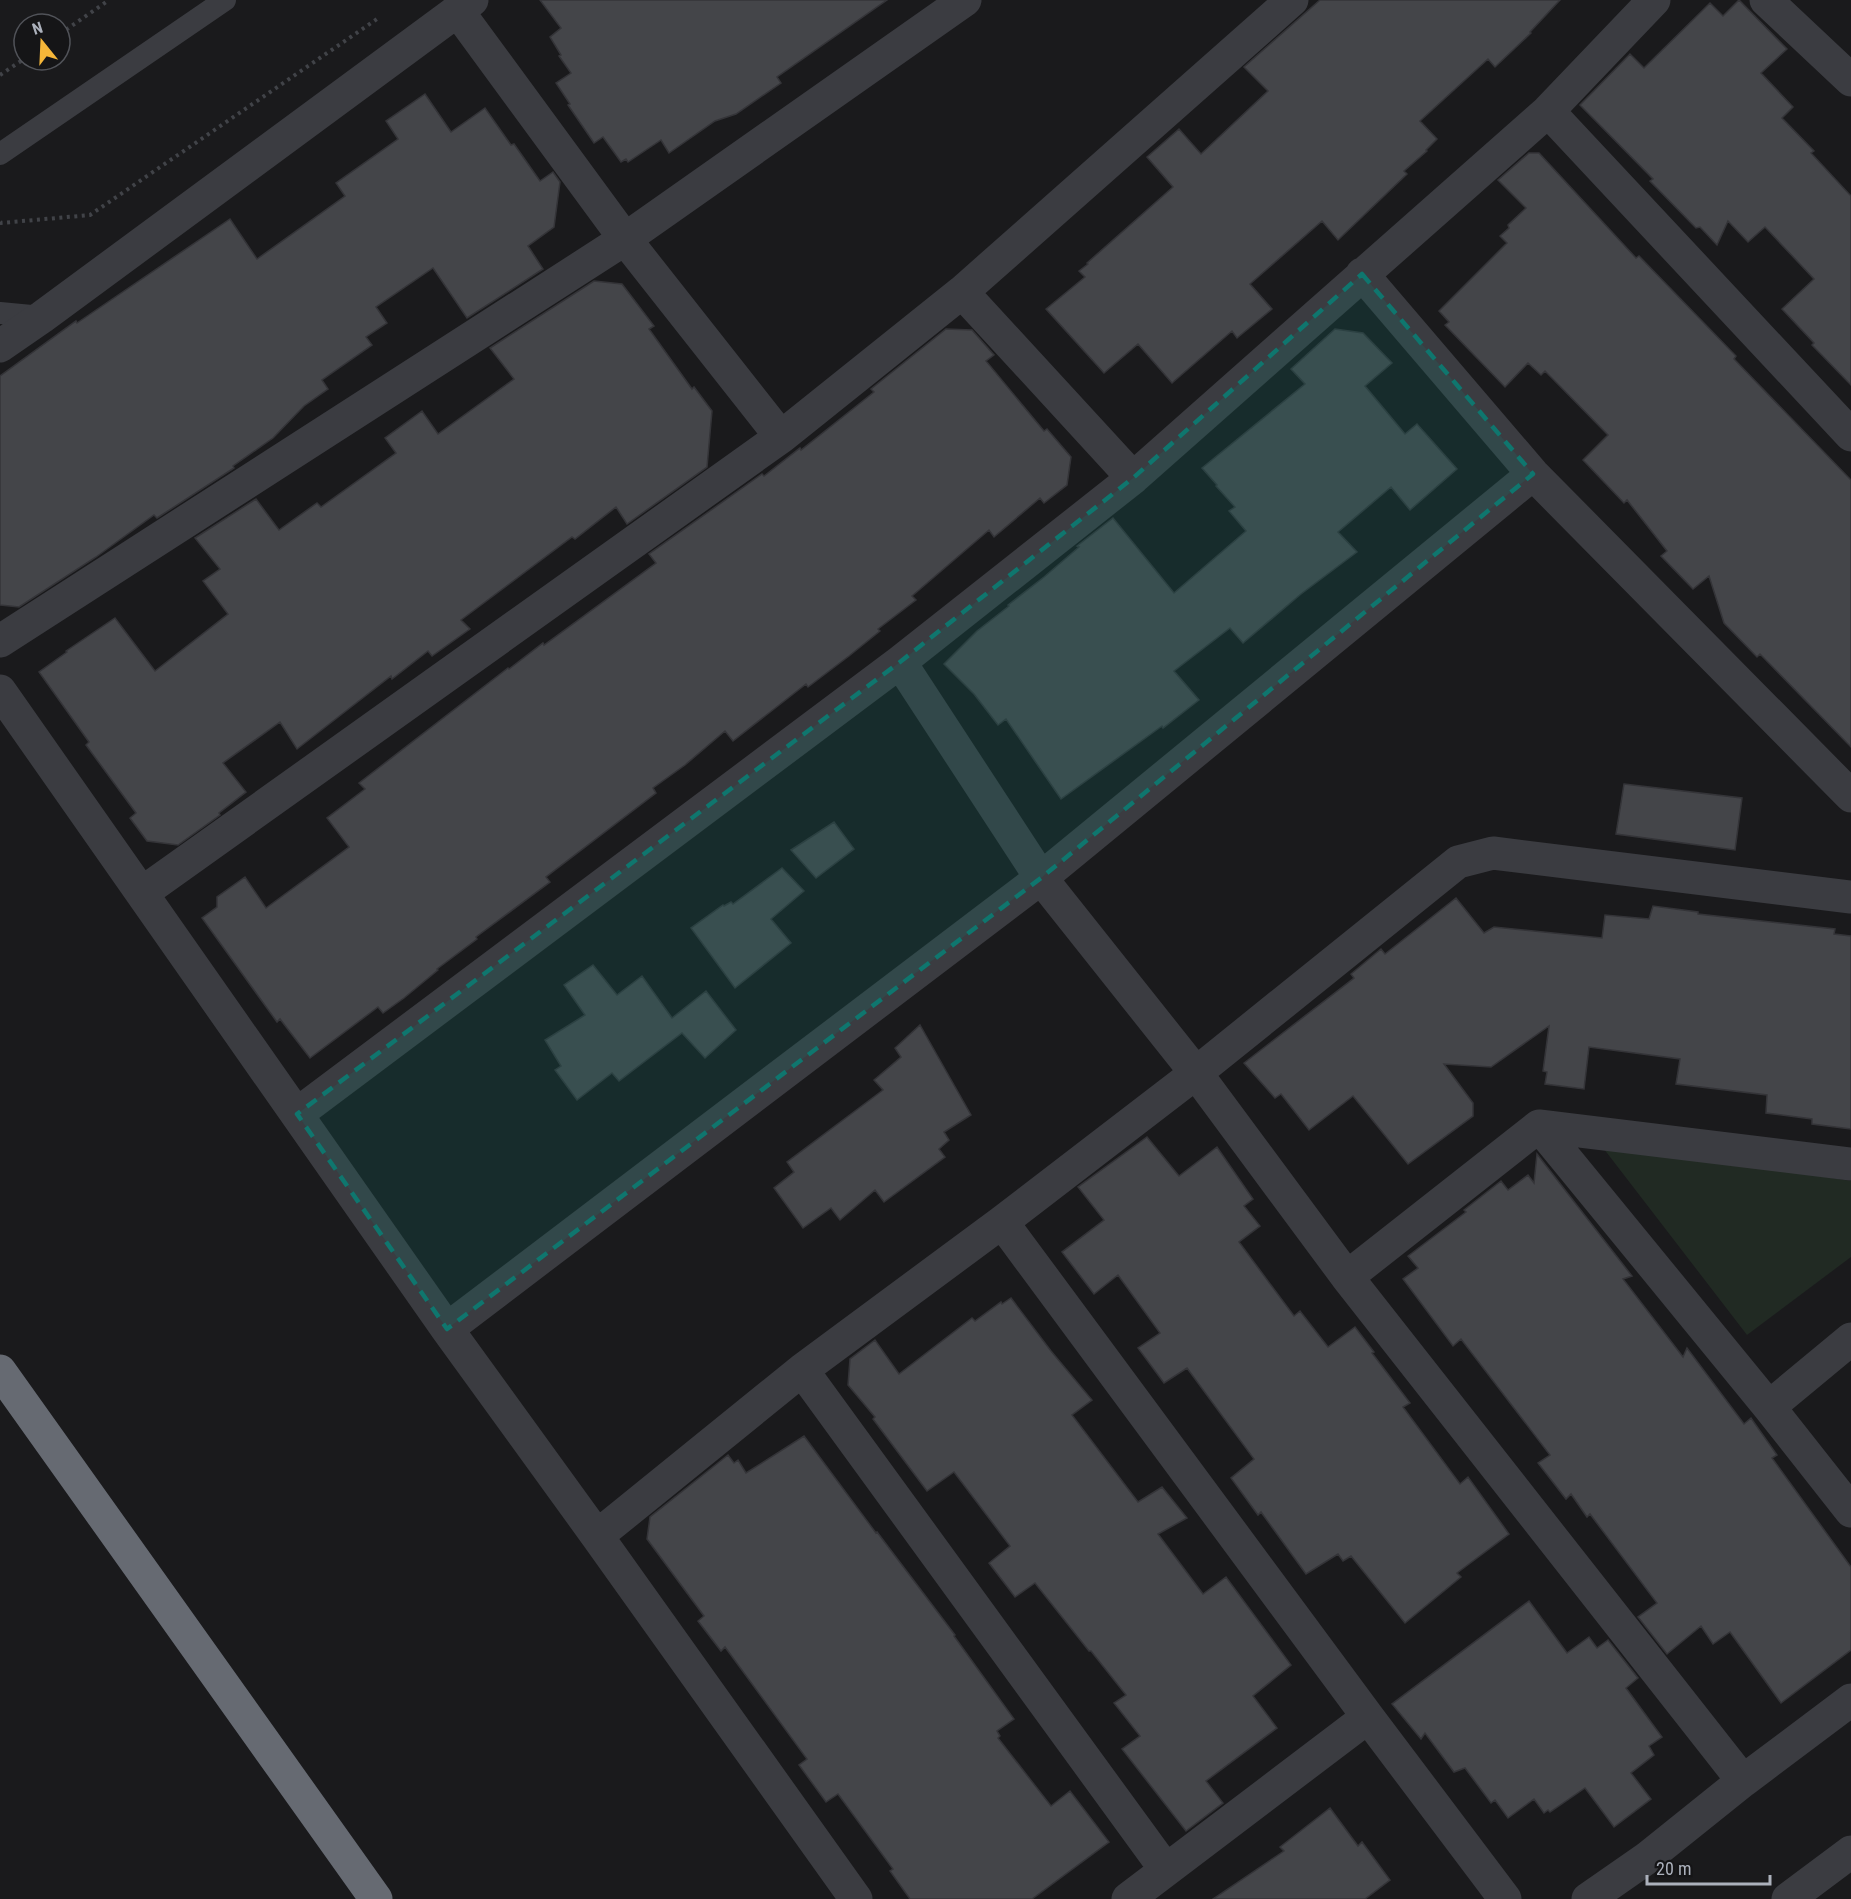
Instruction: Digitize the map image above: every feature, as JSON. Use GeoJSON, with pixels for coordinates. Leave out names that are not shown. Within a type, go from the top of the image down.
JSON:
{"type":"FeatureCollection","features":[{"type":"Feature","properties":{"kind":"highway"},"geometry":{"type":"LineString","coordinates":[[0,1371],[376,1899]]}},
{"type":"Feature","properties":{"kind":"street"},"geometry":{"type":"LineString","coordinates":[[0,641],[625,239],[965,0]]}},
{"type":"Feature","properties":{"kind":"street"},"geometry":{"type":"LineString","coordinates":[[142,893],[781,437],[962,292],[1292,0]]}},
{"type":"Feature","properties":{"kind":"street"},"geometry":{"type":"LineString","coordinates":[[297,1114],[900,662],[1133,478],[1548,111],[1654,0]]}},
{"type":"Feature","properties":{"kind":"street"},"geometry":{"type":"LineString","coordinates":[[1766,0],[1851,80]]}},
{"type":"Feature","properties":{"kind":"street"},"geometry":{"type":"LineString","coordinates":[[0,346],[464,5],[625,239],[781,437]]}},
{"type":"Feature","properties":{"kind":"street"},"geometry":{"type":"LineString","coordinates":[[1548,111],[1851,435]]}},
{"type":"Feature","properties":{"kind":"street"},"geometry":{"type":"LineString","coordinates":[[1362,274],[1533,474],[1851,796]]}},
{"type":"Feature","properties":{"kind":"street"},"geometry":{"type":"LineString","coordinates":[[962,292],[1133,478]]}},
{"type":"Feature","properties":{"kind":"street"},"geometry":{"type":"LineString","coordinates":[[447,1329],[1041,878],[1533,474]]}},
{"type":"Feature","properties":{"kind":"street"},"geometry":{"type":"LineString","coordinates":[[900,662],[1041,878],[1196,1073],[1347,1277],[1743,1781]]}},
{"type":"Feature","properties":{"kind":"street"},"geometry":{"type":"LineString","coordinates":[[0,691],[447,1329],[856,1899]]}},
{"type":"Feature","properties":{"kind":"street"},"geometry":{"type":"LineString","coordinates":[[597,1536],[802,1370],[1002,1222],[1196,1073],[1458,861],[1494,853],[1851,897]]}},
{"type":"Feature","properties":{"kind":"street"},"geometry":{"type":"LineString","coordinates":[[1347,1277],[1539,1126],[1851,1164]]}},
{"type":"Feature","properties":{"kind":"street"},"geometry":{"type":"LineString","coordinates":[[1539,1126],[1851,1511]]}},
{"type":"Feature","properties":{"kind":"street"},"geometry":{"type":"LineString","coordinates":[[1002,1222],[1368,1718],[1505,1899]]}},
{"type":"Feature","properties":{"kind":"street"},"geometry":{"type":"LineString","coordinates":[[1769,1407],[1851,1340]]}},
{"type":"Feature","properties":{"kind":"street"},"geometry":{"type":"LineString","coordinates":[[802,1370],[1166,1870]]}},
{"type":"Feature","properties":{"kind":"street"},"geometry":{"type":"LineString","coordinates":[[1588,1899],[1647,1858],[1743,1781],[1851,1700]]}},
{"type":"Feature","properties":{"kind":"street"},"geometry":{"type":"LineString","coordinates":[[1128,1899],[1368,1718]]}},
{"type":"Feature","properties":{"kind":"street"},"geometry":{"type":"LineString","coordinates":[[1788,1899],[1851,1852]]}},
{"type":"Feature","properties":{"kind":"street"},"geometry":{"type":"LineString","coordinates":[[1633,1899],[1647,1858]]}},
{"type":"Feature","properties":{"kind":"lane"},"geometry":{"type":"LineString","coordinates":[[0,154],[225,0]]}},
{"type":"Feature","properties":{"kind":"lane"},"geometry":{"type":"LineString","coordinates":[[0,313],[42,317]]}},
{"type":"Feature","properties":{"kind":"path"},"geometry":{"type":"LineString","coordinates":[[72,26],[109,0]]}},
{"type":"Feature","properties":{"kind":"path"},"geometry":{"type":"LineString","coordinates":[[0,222],[90,215],[385,13]]}},
{"type":"Feature","properties":{"kind":"highlighted area"},"geometry":{"type":"Polygon","coordinates":[[[1362,274],[1533,474],[1041,878],[447,1329],[297,1114],[900,662],[1133,478],[1362,274]]]}},
{"type":"Feature","properties":{"kind":"shaded area"},"geometry":{"type":"Polygon","coordinates":[[[1597,1140],[1851,1181],[1851,1257],[1747,1335],[1597,1140]]]}},
{"type":"Feature","properties":{"kind":"building"},"geometry":{"type":"Polygon","coordinates":[[[540,0],[887,0],[777,77],[781,83],[736,114],[715,121],[669,153],[661,140],[628,162],[626,159],[621,162],[603,137],[594,143],[556,83],[571,73],[550,37],[561,28],[540,0]]]}},
{"type":"Feature","properties":{"kind":"building"},"geometry":{"type":"Polygon","coordinates":[[[1320,0],[1560,0],[1531,33],[1495,67],[1488,59],[1420,121],[1437,139],[1404,171],[1407,174],[1338,240],[1322,221],[1250,284],[1272,309],[1237,338],[1232,331],[1172,383],[1138,344],[1104,373],[1046,309],[1085,277],[1079,271],[1087,263],[1173,187],[1147,157],[1179,129],[1201,154],[1268,91],[1244,67],[1320,0]]]}},
{"type":"Feature","properties":{"kind":"building"},"geometry":{"type":"Polygon","coordinates":[[[1739,0],[1787,49],[1761,73],[1793,107],[1782,118],[1814,151],[1811,153],[1851,196],[1851,385],[1812,345],[1814,343],[1782,309],[1814,279],[1765,227],[1748,242],[1728,221],[1717,245],[1700,227],[1696,228],[1650,181],[1653,179],[1580,105],[1630,54],[1644,68],[1710,3],[1723,16],[1739,0]]]}},
{"type":"Feature","properties":{"kind":"building"},"geometry":{"type":"Polygon","coordinates":[[[425,94],[451,132],[485,108],[540,181],[553,172],[560,182],[554,227],[528,246],[543,269],[467,318],[433,268],[376,307],[387,323],[366,337],[372,345],[322,380],[328,389],[304,406],[273,438],[233,466],[234,468],[157,518],[154,515],[96,557],[19,607],[0,605],[0,376],[76,321],[77,323],[230,219],[257,259],[345,196],[336,183],[398,139],[386,121],[425,94]]]}},
{"type":"Feature","properties":{"kind":"building"},"geometry":{"type":"Polygon","coordinates":[[[1529,153],[1539,153],[1636,258],[1639,256],[1736,356],[1734,359],[1851,480],[1851,747],[1760,654],[1757,657],[1724,623],[1709,576],[1693,589],[1661,556],[1667,551],[1627,500],[1624,503],[1583,460],[1608,435],[1545,371],[1541,375],[1528,363],[1505,387],[1445,325],[1449,322],[1439,311],[1507,243],[1500,236],[1526,208],[1498,180],[1529,153]]]}},
{"type":"Feature","properties":{"kind":"building"},"geometry":{"type":"Polygon","coordinates":[[[594,281],[622,284],[654,326],[649,329],[692,389],[694,387],[712,411],[707,467],[627,524],[616,507],[575,539],[572,537],[461,620],[470,629],[432,656],[428,651],[392,679],[391,676],[297,749],[280,722],[223,763],[246,792],[219,813],[220,815],[178,845],[147,841],[130,818],[136,813],[86,745],[89,742],[39,672],[115,618],[155,671],[228,614],[203,581],[220,569],[195,538],[256,499],[279,530],[317,503],[321,507],[396,453],[385,438],[422,411],[438,434],[514,379],[490,348],[594,281]]]}},
{"type":"Feature","properties":{"kind":"building"},"geometry":{"type":"Polygon","coordinates":[[[946,329],[972,330],[994,355],[986,361],[1044,431],[1047,429],[1071,457],[1067,485],[1044,503],[1040,498],[994,537],[989,530],[912,596],[916,600],[878,629],[880,631],[849,656],[808,687],[806,684],[733,741],[725,731],[685,765],[653,788],[656,793],[546,877],[550,882],[476,937],[477,939],[437,969],[404,998],[383,1013],[378,1007],[310,1058],[280,1019],[277,1022],[202,918],[217,907],[217,897],[245,877],[266,908],[349,847],[327,818],[365,789],[359,783],[508,668],[543,643],[544,645],[656,563],[649,554],[762,474],[764,476],[800,448],[801,450],[874,392],[871,389],[946,329]]]}},
{"type":"Feature","properties":{"kind":"building"},"geometry":{"type":"Polygon","coordinates":[[[1335,329],[1363,333],[1392,363],[1365,386],[1405,434],[1417,424],[1457,469],[1410,510],[1391,487],[1338,532],[1357,552],[1301,594],[1243,643],[1230,628],[1174,671],[1199,700],[1061,799],[1006,719],[998,725],[974,694],[944,664],[977,631],[1113,518],[1174,593],[1246,531],[1229,511],[1235,507],[1202,468],[1305,384],[1291,369],[1335,329]]]}},
{"type":"Feature","properties":{"kind":"building"},"geometry":{"type":"Polygon","coordinates":[[[1624,784],[1742,798],[1735,850],[1616,834],[1624,784]]]}},
{"type":"Feature","properties":{"kind":"building"},"geometry":{"type":"Polygon","coordinates":[[[834,822],[854,849],[816,878],[791,850],[834,822]]]}},
{"type":"Feature","properties":{"kind":"building"},"geometry":{"type":"Polygon","coordinates":[[[782,868],[804,891],[771,919],[791,943],[735,988],[691,928],[723,905],[731,902],[733,904],[782,868]]]}},
{"type":"Feature","properties":{"kind":"building"},"geometry":{"type":"Polygon","coordinates":[[[1456,898],[1484,933],[1494,927],[1602,938],[1605,915],[1649,919],[1653,906],[1698,912],[1698,914],[1835,929],[1834,934],[1851,936],[1851,1129],[1812,1124],[1812,1119],[1766,1113],[1767,1095],[1676,1084],[1680,1059],[1589,1047],[1584,1089],[1545,1084],[1547,1072],[1543,1071],[1549,1026],[1491,1067],[1444,1064],[1473,1103],[1473,1116],[1408,1164],[1353,1096],[1309,1130],[1281,1094],[1275,1098],[1244,1063],[1354,978],[1351,974],[1381,949],[1385,954],[1456,898]]]}},
{"type":"Feature","properties":{"kind":"building"},"geometry":{"type":"Polygon","coordinates":[[[593,965],[617,995],[642,976],[672,1018],[706,991],[736,1030],[705,1058],[682,1033],[619,1081],[612,1073],[577,1100],[555,1070],[561,1066],[545,1040],[585,1015],[564,985],[593,965]]]}},
{"type":"Feature","properties":{"kind":"building"},"geometry":{"type":"Polygon","coordinates":[[[920,1025],[971,1115],[944,1132],[949,1140],[939,1149],[945,1157],[884,1202],[875,1190],[840,1220],[831,1208],[803,1228],[774,1188],[794,1172],[787,1162],[883,1090],[874,1080],[901,1057],[895,1048],[920,1025]]]}},
{"type":"Feature","properties":{"kind":"building"},"geometry":{"type":"Polygon","coordinates":[[[1147,1137],[1179,1176],[1217,1147],[1253,1199],[1244,1206],[1260,1226],[1239,1242],[1294,1316],[1300,1311],[1328,1347],[1355,1327],[1410,1403],[1403,1407],[1460,1484],[1468,1477],[1509,1534],[1457,1573],[1461,1577],[1405,1623],[1351,1556],[1343,1561],[1338,1554],[1306,1574],[1261,1512],[1258,1515],[1231,1478],[1254,1459],[1187,1368],[1164,1383],[1138,1348],[1160,1333],[1118,1275],[1094,1294],[1062,1252],[1104,1220],[1078,1187],[1147,1137]]]}},
{"type":"Feature","properties":{"kind":"building"},"geometry":{"type":"Polygon","coordinates":[[[1537,1154],[1632,1276],[1623,1279],[1683,1357],[1687,1348],[1744,1424],[1751,1418],[1777,1455],[1772,1458],[1851,1567],[1851,1650],[1781,1703],[1730,1632],[1713,1644],[1701,1626],[1667,1654],[1638,1617],[1657,1603],[1590,1514],[1587,1517],[1571,1494],[1566,1499],[1538,1463],[1550,1455],[1461,1339],[1453,1346],[1403,1279],[1418,1268],[1408,1256],[1466,1212],[1464,1210],[1501,1181],[1508,1190],[1528,1175],[1534,1183],[1537,1154]]]}},
{"type":"Feature","properties":{"kind":"building"},"geometry":{"type":"Polygon","coordinates":[[[1011,1298],[1092,1400],[1072,1415],[1138,1502],[1162,1487],[1187,1518],[1158,1534],[1203,1594],[1226,1577],[1291,1665],[1253,1696],[1277,1728],[1206,1781],[1223,1803],[1186,1831],[1122,1749],[1140,1736],[1114,1703],[1126,1695],[1035,1583],[1015,1597],[989,1563],[1010,1546],[954,1472],[927,1491],[873,1419],[875,1417],[848,1385],[850,1359],[875,1340],[899,1374],[972,1318],[975,1321],[1001,1302],[1002,1304],[1011,1298]]]}},
{"type":"Feature","properties":{"kind":"building"},"geometry":{"type":"Polygon","coordinates":[[[804,1436],[955,1635],[1014,1719],[997,1731],[1000,1736],[998,1738],[1051,1806],[1070,1791],[1109,1842],[1032,1899],[910,1899],[890,1871],[893,1869],[838,1794],[826,1802],[799,1765],[807,1759],[725,1647],[721,1651],[698,1621],[704,1616],[647,1539],[650,1517],[728,1455],[734,1463],[738,1460],[746,1473],[804,1436]]]}},
{"type":"Feature","properties":{"kind":"building"},"geometry":{"type":"Polygon","coordinates":[[[1529,1601],[1567,1653],[1589,1637],[1597,1648],[1608,1640],[1638,1678],[1626,1688],[1662,1737],[1649,1746],[1654,1755],[1631,1773],[1651,1799],[1614,1827],[1585,1788],[1550,1812],[1548,1810],[1544,1813],[1534,1799],[1508,1818],[1495,1800],[1491,1803],[1465,1768],[1454,1772],[1425,1733],[1421,1739],[1392,1704],[1529,1601]]]}},
{"type":"Feature","properties":{"kind":"building"},"geometry":{"type":"Polygon","coordinates":[[[1330,1808],[1358,1846],[1362,1842],[1390,1880],[1365,1899],[1213,1899],[1284,1851],[1280,1847],[1330,1808]]]}}]}
